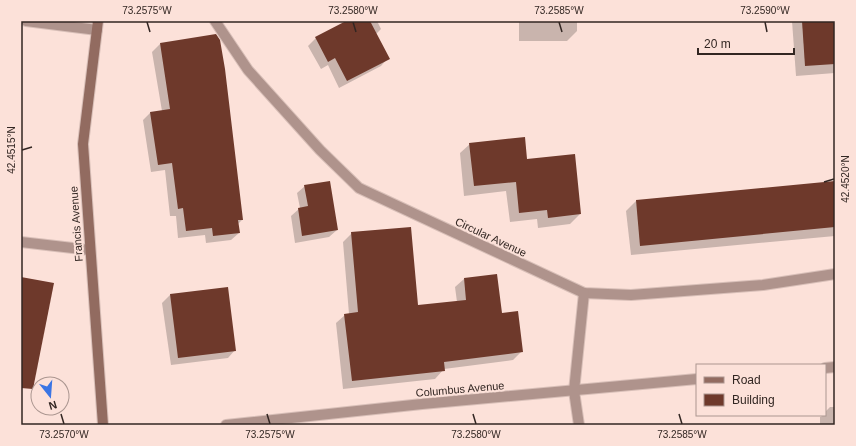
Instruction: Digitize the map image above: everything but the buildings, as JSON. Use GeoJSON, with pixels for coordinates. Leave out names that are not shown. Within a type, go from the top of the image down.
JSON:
{"type":"FeatureCollection","features":[{"type":"Feature","properties":{"kind":"street"},"geometry":{"type":"LineString","coordinates":[[26,21],[97,26]]}},
{"type":"Feature","properties":{"kind":"street","name":"Circular Avenue"},"geometry":{"type":"LineString","coordinates":[[215,21],[248,70],[320,150],[359,188],[584,293],[631,295],[763,285],[835,274]]}},
{"type":"Feature","properties":{"kind":"street","name":"Francis Avenue"},"geometry":{"type":"LineString","coordinates":[[97,26],[83,144],[103,425]]}},
{"type":"Feature","properties":{"kind":"street"},"geometry":{"type":"LineString","coordinates":[[21,242],[90,250]]}},
{"type":"Feature","properties":{"kind":"street"},"geometry":{"type":"LineString","coordinates":[[579,425],[574,390],[584,293]]}},
{"type":"Feature","properties":{"kind":"street","name":"Columbus Avenue"},"geometry":{"type":"LineString","coordinates":[[226,425],[422,404],[696,380]]}}]}
